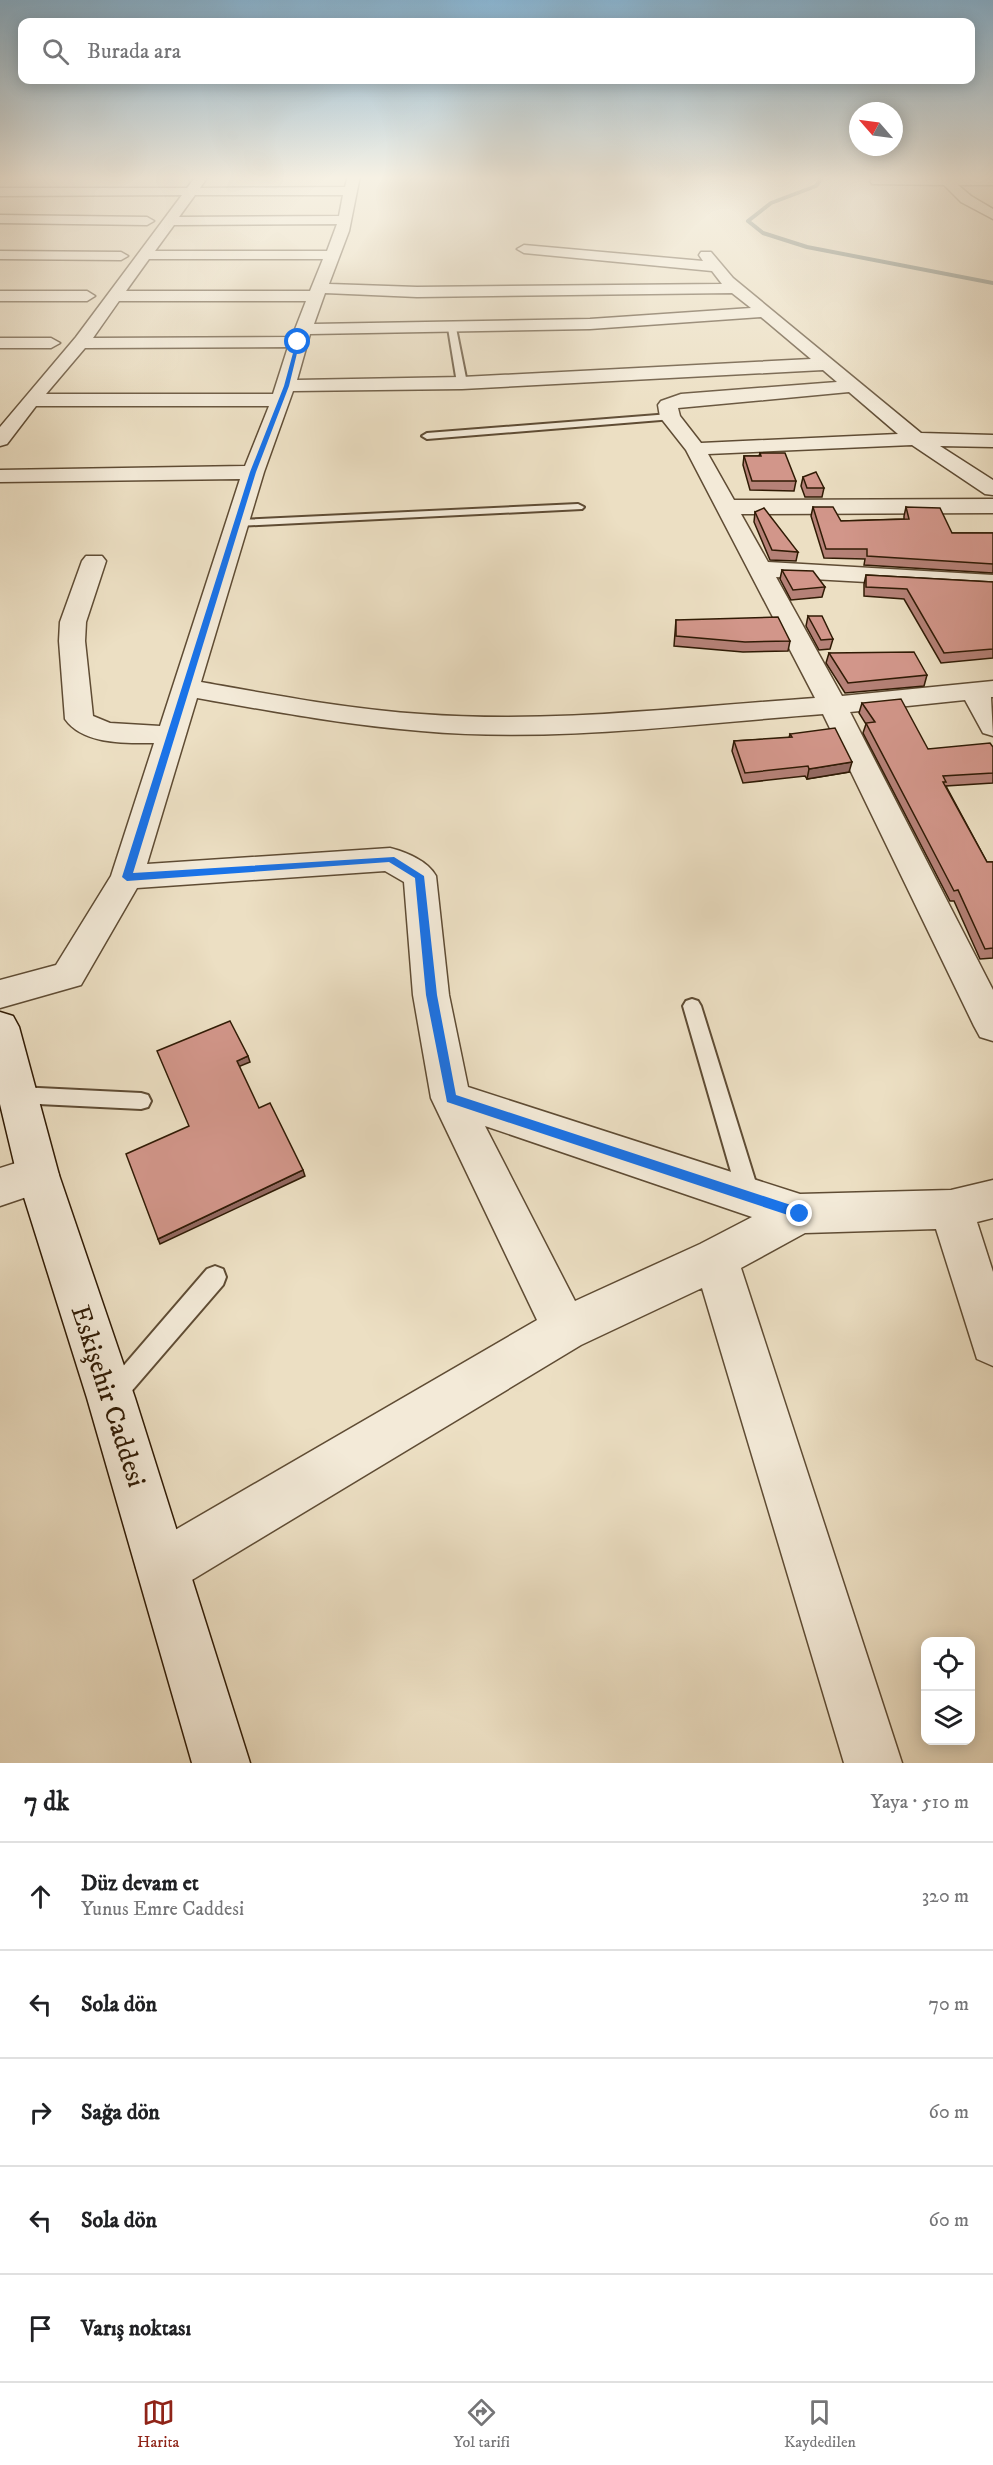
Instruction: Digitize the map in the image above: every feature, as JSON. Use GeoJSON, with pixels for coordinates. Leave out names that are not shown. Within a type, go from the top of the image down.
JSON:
{"type":"FeatureCollection","features":[{"type":"Feature","properties":{"kind":"street"},"geometry":{"type":"LineString","coordinates":[[73,315],[119,258]]}},
{"type":"Feature","properties":{"kind":"street"},"geometry":{"type":"LineString","coordinates":[[0,441],[79,343],[143,258]]}},
{"type":"Feature","properties":{"kind":"street"},"geometry":{"type":"LineString","coordinates":[[0,994],[68,975],[127,877],[188,688],[253,472],[262,456],[302,335],[332,258]]}},
{"type":"Feature","properties":{"kind":"street"},"geometry":{"type":"LineString","coordinates":[[667,258],[711,261],[738,288],[916,439],[993,489]]}},
{"type":"Feature","properties":{"kind":"street"},"geometry":{"type":"LineString","coordinates":[[115,296],[738,288]]}},
{"type":"Feature","properties":{"kind":"street"},"geometry":{"type":"LineString","coordinates":[[0,296],[87,296]]}},
{"type":"Feature","properties":{"kind":"street"},"geometry":{"type":"LineString","coordinates":[[79,343],[590,324],[766,312]]}},
{"type":"Feature","properties":{"kind":"street"},"geometry":{"type":"LineString","coordinates":[[0,343],[55,338],[37,361]]}},
{"type":"Feature","properties":{"kind":"street"},"geometry":{"type":"LineString","coordinates":[[31,400],[283,393],[826,364]]}},
{"type":"Feature","properties":{"kind":"street"},"geometry":{"type":"LineString","coordinates":[[852,386],[681,400],[668,405],[670,417],[694,449],[981,976],[993,1026]]}},
{"type":"Feature","properties":{"kind":"street"},"geometry":{"type":"LineString","coordinates":[[694,449],[916,439],[993,441]]}},
{"type":"Feature","properties":{"kind":"street"},"geometry":{"type":"LineString","coordinates":[[0,476],[253,472]]}},
{"type":"Feature","properties":{"kind":"street"},"geometry":{"type":"LineString","coordinates":[[726,507],[993,506]]}},
{"type":"Feature","properties":{"kind":"street"},"geometry":{"type":"LineString","coordinates":[[94,561],[74,622],[72,641],[79,719],[85,725],[103,731],[173,735]]}},
{"type":"Feature","properties":{"kind":"street"},"geometry":{"type":"LineString","coordinates":[[757,568],[993,582]]}},
{"type":"Feature","properties":{"kind":"street"},"geometry":{"type":"LineString","coordinates":[[188,688],[326,711],[422,723],[538,726],[834,705],[983,690],[993,727]]}},
{"type":"Feature","properties":{"kind":"street"},"geometry":{"type":"LineString","coordinates":[[127,877],[390,859],[420,876],[431,995],[451,1098],[565,1329]]}},
{"type":"Feature","properties":{"kind":"street","name":"Eskişehir Caddesi"},"geometry":{"type":"LineString","coordinates":[[0,1027],[18,1095],[19,1181],[111,1398],[222,1763]]}},
{"type":"Feature","properties":{"kind":"street"},"geometry":{"type":"LineString","coordinates":[[451,1098],[800,1214],[972,1204],[993,1343]]}},
{"type":"Feature","properties":{"kind":"street"},"geometry":{"type":"LineString","coordinates":[[163,1568],[565,1329],[716,1259],[800,1214]]}},
{"type":"Feature","properties":{"kind":"street"},"geometry":{"type":"LineString","coordinates":[[716,1259],[873,1763]]}},
{"type":"Feature","properties":{"kind":"lane"},"geometry":{"type":"LineString","coordinates":[[452,328],[462,383]]}},
{"type":"Feature","properties":{"kind":"lane"},"geometry":{"type":"LineString","coordinates":[[427,436],[670,417]]}},
{"type":"Feature","properties":{"kind":"lane"},"geometry":{"type":"LineString","coordinates":[[238,524],[578,507]]}},
{"type":"Feature","properties":{"kind":"lane"},"geometry":{"type":"LineString","coordinates":[[692,1006],[749,1197]]}},
{"type":"Feature","properties":{"kind":"lane"},"geometry":{"type":"LineString","coordinates":[[18,1095],[141,1101]]}},
{"type":"Feature","properties":{"kind":"lane"},"geometry":{"type":"LineString","coordinates":[[111,1398],[215,1277]]}},
{"type":"Feature","properties":{"kind":"building"},"geometry":{"type":"Polygon","coordinates":[[[760,453],[785,453],[796,481],[752,481],[744,456],[761,456],[760,453]]]}},
{"type":"Feature","properties":{"kind":"building"},"geometry":{"type":"Polygon","coordinates":[[[816,472],[824,488],[807,488],[803,477],[816,472]]]}},
{"type":"Feature","properties":{"kind":"building"},"geometry":{"type":"Polygon","coordinates":[[[813,507],[833,507],[841,521],[909,519],[906,507],[940,508],[952,533],[993,533],[993,564],[867,556],[867,549],[826,549],[813,507]]]}},
{"type":"Feature","properties":{"kind":"building"},"geometry":{"type":"Polygon","coordinates":[[[764,508],[798,552],[772,550],[755,512],[764,508]]]}},
{"type":"Feature","properties":{"kind":"building"},"geometry":{"type":"Polygon","coordinates":[[[782,570],[813,571],[825,587],[793,590],[782,570]]]}},
{"type":"Feature","properties":{"kind":"building"},"geometry":{"type":"Polygon","coordinates":[[[866,575],[993,582],[993,649],[944,653],[907,589],[866,587],[866,575]]]}},
{"type":"Feature","properties":{"kind":"building"},"geometry":{"type":"Polygon","coordinates":[[[808,616],[822,616],[833,639],[821,640],[808,616]]]}},
{"type":"Feature","properties":{"kind":"building"},"geometry":{"type":"Polygon","coordinates":[[[778,617],[790,641],[745,642],[676,636],[676,620],[778,617]]]}},
{"type":"Feature","properties":{"kind":"building"},"geometry":{"type":"Polygon","coordinates":[[[914,652],[927,675],[848,683],[829,653],[914,652]]]}},
{"type":"Feature","properties":{"kind":"building"},"geometry":{"type":"Polygon","coordinates":[[[901,699],[928,749],[990,743],[993,747],[993,773],[943,776],[946,782],[943,782],[987,862],[993,862],[993,948],[985,949],[958,890],[954,891],[866,723],[875,722],[862,703],[901,699]]]}},
{"type":"Feature","properties":{"kind":"building"},"geometry":{"type":"Polygon","coordinates":[[[835,728],[852,762],[809,769],[808,766],[745,773],[734,741],[792,737],[790,734],[835,728]]]}},
{"type":"Feature","properties":{"kind":"building"},"geometry":{"type":"Polygon","coordinates":[[[230,1021],[248,1056],[237,1061],[259,1108],[270,1103],[303,1170],[158,1239],[126,1154],[189,1126],[157,1051],[230,1021]]]}},
{"type":"Feature","properties":{"kind":"waterway"},"geometry":{"type":"LineString","coordinates":[[865,258],[993,283]]}},
{"type":"Feature","properties":{"kind":"route"},"geometry":{"type":"LineString","coordinates":[[298,342],[286,386],[262,456],[253,472],[188,688],[127,877],[390,859],[420,876],[431,995],[451,1098],[800,1214]]}}]}
